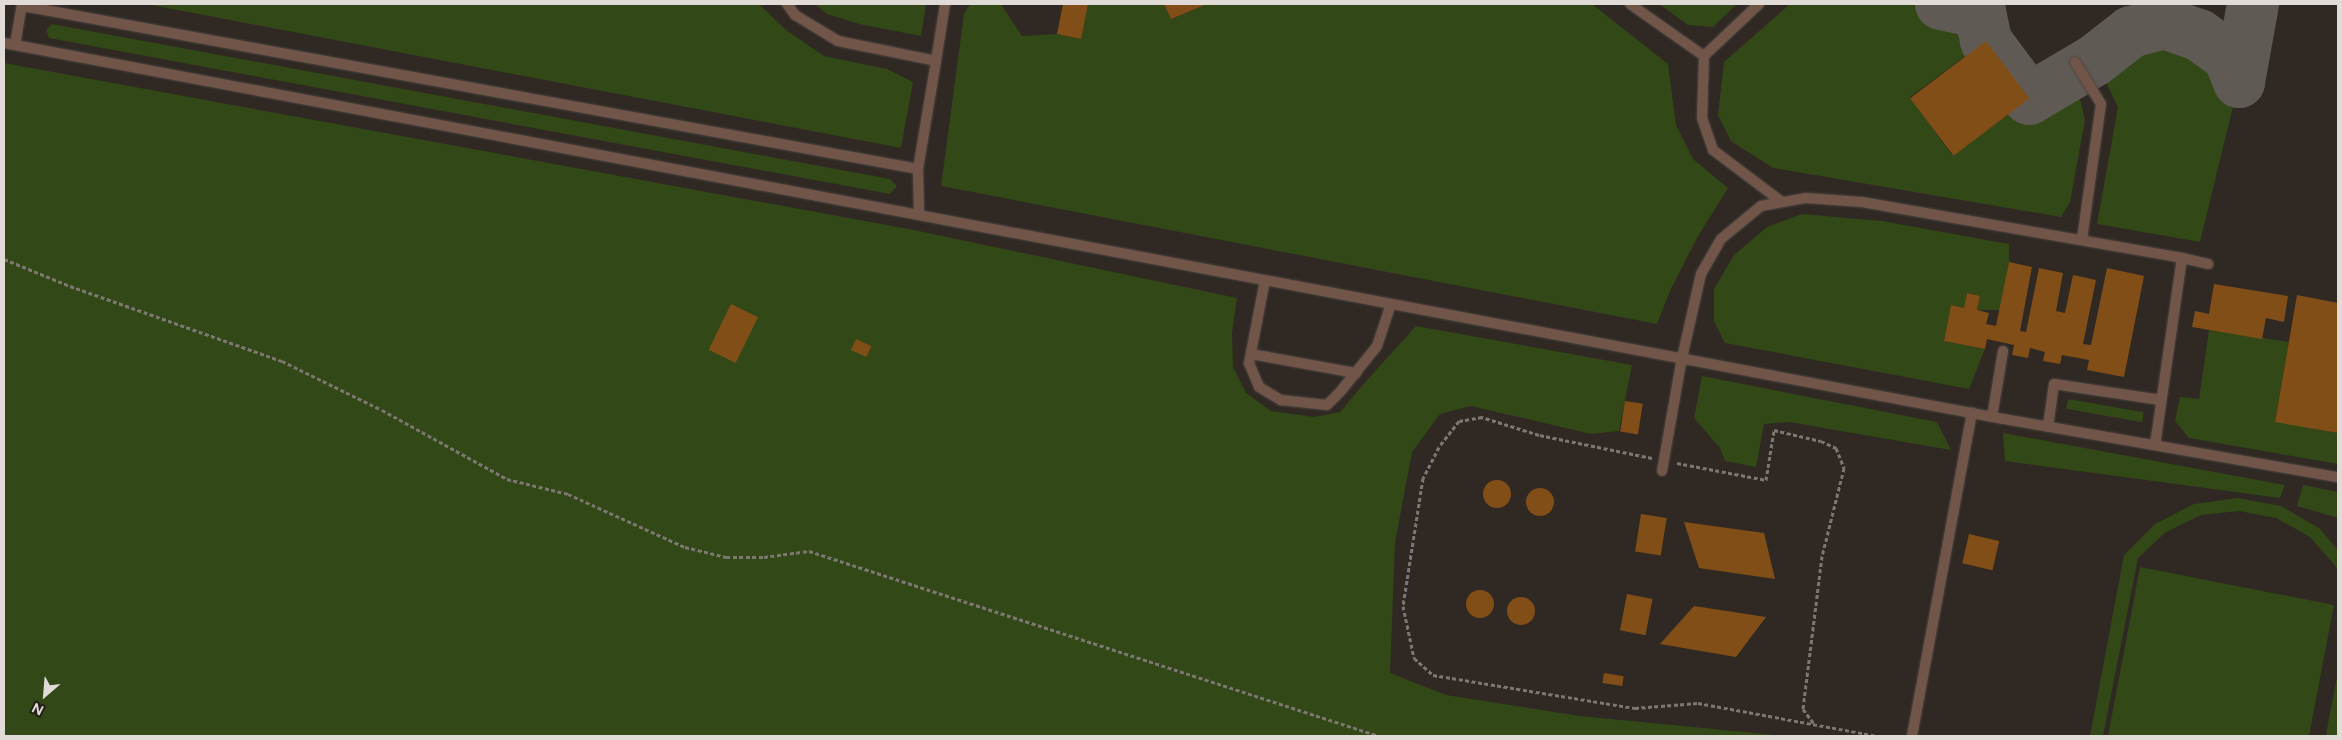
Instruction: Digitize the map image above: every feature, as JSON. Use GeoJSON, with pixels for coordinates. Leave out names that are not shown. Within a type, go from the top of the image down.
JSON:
{"type":"FeatureCollection","features":[{"type":"Feature","properties":{"kind":"lane"},"geometry":{"type":"LineString","coordinates":[[787,4],[794,15],[838,41],[936,61]]}},
{"type":"Feature","properties":{"kind":"lane"},"geometry":{"type":"LineString","coordinates":[[919,214],[918,169],[945,4]]}},
{"type":"Feature","properties":{"kind":"lane"},"geometry":{"type":"LineString","coordinates":[[1630,4],[1704,56]]}},
{"type":"Feature","properties":{"kind":"lane"},"geometry":{"type":"LineString","coordinates":[[1759,4],[1704,56],[1702,118],[1713,150],[1782,202]]}},
{"type":"Feature","properties":{"kind":"lane"},"geometry":{"type":"LineString","coordinates":[[15,45],[22,5],[918,169]]}},
{"type":"Feature","properties":{"kind":"lane"},"geometry":{"type":"LineString","coordinates":[[4,43],[1992,417],[2338,477]]}},
{"type":"Feature","properties":{"kind":"lane"},"geometry":{"type":"LineString","coordinates":[[2075,62],[2101,104],[2082,240]]}},
{"type":"Feature","properties":{"kind":"lane"},"geometry":{"type":"LineString","coordinates":[[1662,472],[1682,358],[1701,274],[1721,239],[1761,206],[1806,198],[1862,202],[2208,264]]}},
{"type":"Feature","properties":{"kind":"lane"},"geometry":{"type":"LineString","coordinates":[[2155,445],[2182,258]]}},
{"type":"Feature","properties":{"kind":"lane"},"geometry":{"type":"LineString","coordinates":[[1265,280],[1249,362],[1259,387],[1281,400],[1326,405],[1356,373],[1377,346],[1391,304]]}},
{"type":"Feature","properties":{"kind":"lane"},"geometry":{"type":"LineString","coordinates":[[1992,417],[2003,351]]}},
{"type":"Feature","properties":{"kind":"lane"},"geometry":{"type":"LineString","coordinates":[[1251,354],[1356,373]]}},
{"type":"Feature","properties":{"kind":"lane"},"geometry":{"type":"LineString","coordinates":[[2048,427],[2054,384],[2162,400]]}},
{"type":"Feature","properties":{"kind":"lane"},"geometry":{"type":"LineString","coordinates":[[1912,736],[1972,413]]}},
{"type":"Feature","properties":{"kind":"path"},"geometry":{"type":"LineString","coordinates":[[4,259],[70,286],[282,361],[382,410],[507,479],[568,494],[685,547],[726,557],[764,557],[809,551],[1379,736]]}},
{"type":"Feature","properties":{"kind":"path"},"geometry":{"type":"LineString","coordinates":[[1815,725],[1803,709],[1822,556],[1844,468],[1836,448],[1821,441],[1774,430],[1766,480],[1539,435],[1482,417],[1460,421],[1438,447],[1423,478],[1403,606],[1414,658],[1433,676],[1635,708],[1698,703],[1815,725],[1877,736]]}},
{"type":"Feature","properties":{"kind":"green space"},"geometry":{"type":"Polygon","coordinates":[[[146,4],[759,4],[786,30],[824,56],[887,69],[913,82],[901,148],[146,4]]]}},
{"type":"Feature","properties":{"kind":"green space"},"geometry":{"type":"Polygon","coordinates":[[[815,4],[926,4],[921,36],[859,24],[827,14],[815,4]]]}},
{"type":"Feature","properties":{"kind":"green space"},"geometry":{"type":"Polygon","coordinates":[[[970,4],[1001,4],[1022,36],[1057,34],[1080,39],[1088,4],[1164,4],[1171,19],[1207,4],[1592,4],[1668,64],[1676,125],[1693,159],[1728,188],[1697,238],[1670,291],[1657,324],[941,186],[964,14],[970,4]]]}},
{"type":"Feature","properties":{"kind":"green space"},"geometry":{"type":"Polygon","coordinates":[[[1659,4],[1737,4],[1713,27],[1688,25],[1659,4]]]}},
{"type":"Feature","properties":{"kind":"green space"},"geometry":{"type":"Polygon","coordinates":[[[1790,4],[1941,4],[1980,12],[1986,41],[1910,97],[1952,155],[2029,100],[2064,79],[2081,102],[2085,120],[2070,202],[2061,217],[1773,168],[1731,141],[1718,115],[1724,62],[1790,4]]]}},
{"type":"Feature","properties":{"kind":"green space"},"geometry":{"type":"Polygon","coordinates":[[[2164,23],[2199,35],[2229,57],[2239,82],[2200,242],[2097,224],[2118,107],[2095,60],[2131,32],[2164,23]]]}},
{"type":"Feature","properties":{"kind":"green space"},"geometry":{"type":"Polygon","coordinates":[[[52,24],[890,179],[897,186],[890,194],[49,38],[46,30],[52,24]]]}},
{"type":"Feature","properties":{"kind":"green space"},"geometry":{"type":"Polygon","coordinates":[[[4,63],[914,230],[1237,298],[1232,333],[1233,367],[1246,393],[1271,411],[1314,417],[1340,412],[1416,326],[1632,365],[1619,431],[1591,434],[1471,406],[1440,414],[1412,452],[1395,543],[1390,673],[1446,695],[1580,716],[1784,736],[4,736],[4,63]]]}},
{"type":"Feature","properties":{"kind":"green space"},"geometry":{"type":"Polygon","coordinates":[[[1802,214],[1882,221],[2009,244],[2009,262],[2000,310],[1977,310],[1980,296],[1967,293],[1964,308],[1951,305],[1944,341],[1985,349],[1969,389],[1725,343],[1714,321],[1714,289],[1734,255],[1767,227],[1802,214]]]}},
{"type":"Feature","properties":{"kind":"green space"},"geometry":{"type":"Polygon","coordinates":[[[2209,330],[2289,342],[2275,421],[2338,433],[2338,464],[2189,438],[2175,421],[2180,397],[2199,399],[2209,330]]]}},
{"type":"Feature","properties":{"kind":"green space"},"geometry":{"type":"Polygon","coordinates":[[[1702,376],[1937,422],[1951,450],[1789,422],[1764,424],[1756,467],[1725,461],[1720,448],[1694,418],[1702,376]]]}},
{"type":"Feature","properties":{"kind":"green space"},"geometry":{"type":"Polygon","coordinates":[[[2068,399],[2144,412],[2142,422],[2066,409],[2068,399]]]}},
{"type":"Feature","properties":{"kind":"green space"},"geometry":{"type":"Polygon","coordinates":[[[2003,433],[2285,485],[2280,498],[2005,461],[2003,433]]]}},
{"type":"Feature","properties":{"kind":"green space"},"geometry":{"type":"Polygon","coordinates":[[[2303,485],[2338,492],[2338,518],[2297,506],[2303,485]]]}},
{"type":"Feature","properties":{"kind":"green space"},"geometry":{"type":"Polygon","coordinates":[[[2238,498],[2281,506],[2319,528],[2338,550],[2338,569],[2310,537],[2276,518],[2239,511],[2201,515],[2166,532],[2138,558],[2103,736],[2090,736],[2124,555],[2155,524],[2194,504],[2238,498]]]}},
{"type":"Feature","properties":{"kind":"green space"},"geometry":{"type":"Polygon","coordinates":[[[2140,567],[2334,605],[2309,736],[2108,736],[2140,567]]]}},
{"type":"Feature","properties":{"kind":"green space"},"geometry":{"type":"Polygon","coordinates":[[[2338,672],[2338,736],[2326,736],[2329,718],[2338,672]]]}},
{"type":"Feature","properties":{"kind":"building"},"geometry":{"type":"Polygon","coordinates":[[[1063,4],[1088,4],[1081,39],[1057,34],[1063,4]]]}},
{"type":"Feature","properties":{"kind":"building"},"geometry":{"type":"Polygon","coordinates":[[[1164,4],[1207,4],[1171,19],[1164,4]]]}},
{"type":"Feature","properties":{"kind":"building"},"geometry":{"type":"Polygon","coordinates":[[[1986,41],[2029,99],[1953,156],[1910,98],[1986,41]]]}},
{"type":"Feature","properties":{"kind":"building"},"geometry":{"type":"Polygon","coordinates":[[[2009,262],[2032,267],[2020,331],[2026,332],[2039,268],[2063,273],[2056,311],[2065,313],[2073,275],[2096,280],[2083,344],[2091,345],[2107,268],[2144,276],[2124,377],[2087,370],[2089,360],[2062,355],[2060,364],[2043,361],[2045,352],[2030,348],[2028,358],[2012,355],[2014,345],[1987,339],[1985,349],[1944,341],[1951,305],[1964,308],[1967,293],[1980,296],[1977,310],[1989,313],[1986,324],[1996,326],[2009,262]]]}},
{"type":"Feature","properties":{"kind":"building"},"geometry":{"type":"Polygon","coordinates":[[[2214,284],[2288,296],[2284,322],[2266,318],[2262,339],[2192,327],[2195,311],[2209,314],[2214,284]]]}},
{"type":"Feature","properties":{"kind":"building"},"geometry":{"type":"Polygon","coordinates":[[[2297,295],[2338,303],[2338,433],[2275,422],[2297,295]]]}},
{"type":"Feature","properties":{"kind":"building"},"geometry":{"type":"Polygon","coordinates":[[[731,304],[758,317],[736,363],[709,350],[731,304]]]}},
{"type":"Feature","properties":{"kind":"building"},"geometry":{"type":"Polygon","coordinates":[[[856,339],[871,346],[866,357],[851,350],[856,339]]]}},
{"type":"Feature","properties":{"kind":"building"},"geometry":{"type":"Polygon","coordinates":[[[1625,401],[1643,404],[1638,434],[1620,432],[1625,401]]]}},
{"type":"Feature","properties":{"kind":"building"},"geometry":{"type":"Polygon","coordinates":[[[1497,480],[1507,484],[1511,494],[1507,504],[1497,508],[1487,504],[1483,494],[1487,484],[1497,480]]]}},
{"type":"Feature","properties":{"kind":"building"},"geometry":{"type":"Polygon","coordinates":[[[1540,488],[1550,492],[1554,502],[1550,512],[1540,516],[1530,512],[1526,502],[1530,492],[1540,488]]]}},
{"type":"Feature","properties":{"kind":"building"},"geometry":{"type":"Polygon","coordinates":[[[1641,514],[1667,518],[1661,556],[1635,552],[1641,514]]]}},
{"type":"Feature","properties":{"kind":"building"},"geometry":{"type":"Polygon","coordinates":[[[1684,522],[1764,533],[1775,579],[1699,568],[1684,522]]]}},
{"type":"Feature","properties":{"kind":"building"},"geometry":{"type":"Polygon","coordinates":[[[1969,534],[1999,541],[1992,570],[1962,563],[1969,534]]]}},
{"type":"Feature","properties":{"kind":"building"},"geometry":{"type":"Polygon","coordinates":[[[1480,590],[1490,594],[1494,604],[1490,614],[1480,618],[1470,614],[1466,604],[1470,594],[1480,590]]]}},
{"type":"Feature","properties":{"kind":"building"},"geometry":{"type":"Polygon","coordinates":[[[1627,594],[1653,599],[1645,635],[1620,630],[1627,594]]]}},
{"type":"Feature","properties":{"kind":"building"},"geometry":{"type":"Polygon","coordinates":[[[1521,597],[1531,601],[1535,611],[1531,621],[1521,625],[1511,621],[1507,611],[1511,601],[1521,597]]]}},
{"type":"Feature","properties":{"kind":"building"},"geometry":{"type":"Polygon","coordinates":[[[1694,606],[1766,617],[1736,657],[1660,644],[1694,606]]]}},
{"type":"Feature","properties":{"kind":"building"},"geometry":{"type":"Polygon","coordinates":[[[1604,673],[1624,676],[1622,686],[1602,683],[1604,673]]]}},
{"type":"Feature","properties":{"kind":"taxiway"},"geometry":{"type":"LineString","coordinates":[[1941,4],[1980,12],[1986,41],[2029,99],[2095,60],[2131,32],[2164,23],[2199,35],[2229,57],[2239,82],[2253,4]]}}]}
